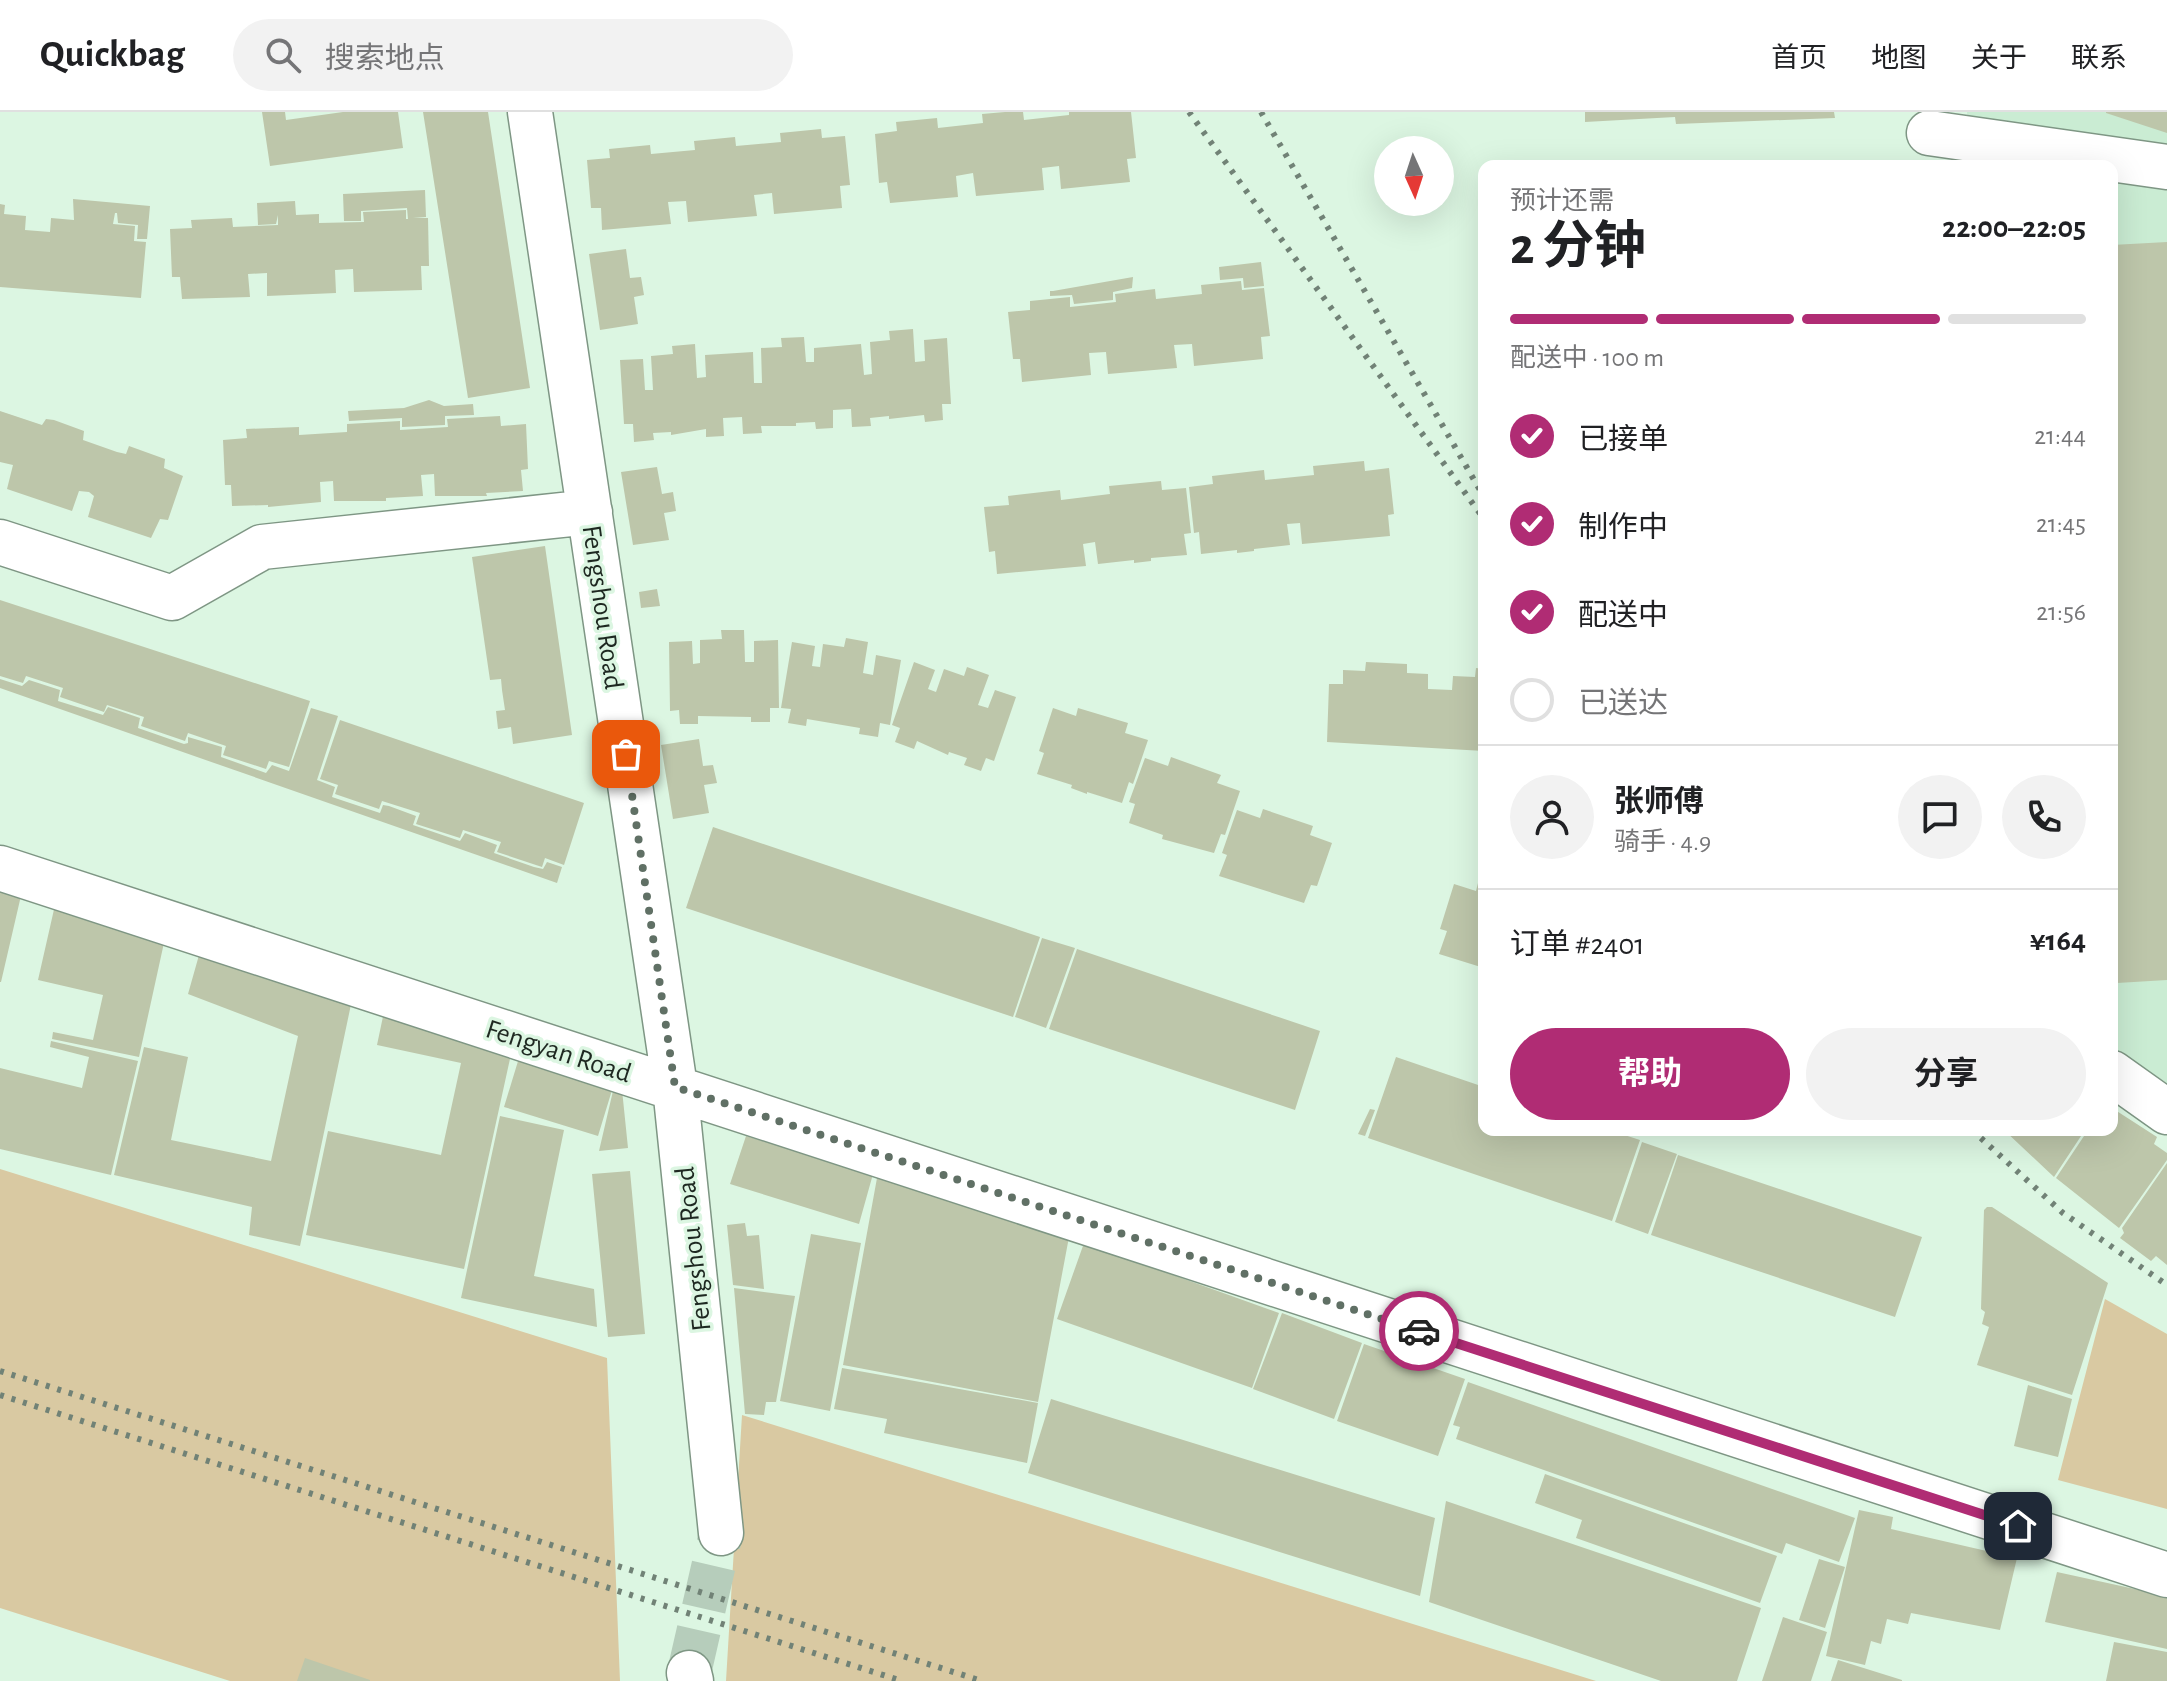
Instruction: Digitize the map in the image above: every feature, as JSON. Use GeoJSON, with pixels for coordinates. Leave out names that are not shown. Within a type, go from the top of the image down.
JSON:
{"type":"FeatureCollection","features":[{"type":"Feature","properties":{"kind":"street","name":"Fengshou Road"},"geometry":{"type":"LineString","coordinates":[[530,112],[675,1087],[721,1533]]}},
{"type":"Feature","properties":{"kind":"street"},"geometry":{"type":"LineString","coordinates":[[1929,137],[2111,160]]}},
{"type":"Feature","properties":{"kind":"street"},"geometry":{"type":"LineString","coordinates":[[2118,161],[2167,167]]}},
{"type":"Feature","properties":{"kind":"street"},"geometry":{"type":"LineString","coordinates":[[0,542],[172,598],[262,547],[590,512]]}},
{"type":"Feature","properties":{"kind":"street","name":"Fengyan Road"},"geometry":{"type":"LineString","coordinates":[[0,868],[2167,1575]]}},
{"type":"Feature","properties":{"kind":"street"},"geometry":{"type":"LineString","coordinates":[[2118,1077],[2167,1112]]}},
{"type":"Feature","properties":{"kind":"shaded area"},"geometry":{"type":"Polygon","coordinates":[[[1967,112],[2167,112],[2167,1083],[2118,1051],[2118,160],[1971,160],[1967,112]]]}},
{"type":"Feature","properties":{"kind":"shaded area"},"geometry":{"type":"Polygon","coordinates":[[[0,1169],[607,1358],[620,1681],[230,1681],[0,1608],[0,1169]]]}},
{"type":"Feature","properties":{"kind":"shaded area"},"geometry":{"type":"Polygon","coordinates":[[[2105,1299],[2167,1334],[2167,1509],[2058,1480],[2105,1299]]]}},
{"type":"Feature","properties":{"kind":"shaded area"},"geometry":{"type":"Polygon","coordinates":[[[742,1415],[1596,1681],[726,1681],[742,1415]]]}},
{"type":"Feature","properties":{"kind":"building"},"geometry":{"type":"Polygon","coordinates":[[[262,112],[285,112],[286,120],[343,112],[398,112],[403,148],[270,166],[262,112]]]}},
{"type":"Feature","properties":{"kind":"building"},"geometry":{"type":"Polygon","coordinates":[[[423,112],[488,112],[530,388],[468,398],[423,112]]]}},
{"type":"Feature","properties":{"kind":"building"},"geometry":{"type":"Polygon","coordinates":[[[1023,112],[1024,120],[1069,115],[1069,112],[1131,112],[1136,158],[1127,159],[1130,182],[1061,189],[1059,166],[1042,168],[1044,190],[976,196],[973,173],[956,176],[958,197],[890,203],[887,182],[879,183],[875,134],[897,131],[896,122],[937,118],[938,128],[983,123],[982,114],[1023,112]]]}},
{"type":"Feature","properties":{"kind":"building"},"geometry":{"type":"Polygon","coordinates":[[[1585,112],[1834,112],[1835,118],[1676,124],[1675,117],[1585,122],[1585,112]]]}},
{"type":"Feature","properties":{"kind":"building"},"geometry":{"type":"Polygon","coordinates":[[[2167,112],[2167,133],[2106,113],[2167,112]]]}},
{"type":"Feature","properties":{"kind":"building"},"geometry":{"type":"Polygon","coordinates":[[[821,129],[822,138],[845,136],[850,185],[840,186],[842,208],[774,214],[772,193],[754,195],[757,216],[688,222],[686,201],[668,202],[671,224],[602,230],[601,208],[591,208],[587,160],[610,158],[609,149],[650,145],[651,154],[695,150],[694,141],[735,137],[736,146],[781,142],[780,133],[821,129]]]}},
{"type":"Feature","properties":{"kind":"building"},"geometry":{"type":"Polygon","coordinates":[[[425,190],[426,217],[413,218],[428,218],[429,266],[421,266],[422,290],[354,292],[353,269],[335,270],[336,293],[267,296],[267,273],[248,274],[250,297],[182,299],[180,277],[172,277],[170,229],[192,228],[191,220],[232,218],[233,227],[278,225],[278,215],[276,224],[258,225],[257,203],[295,201],[296,215],[319,214],[319,223],[364,222],[363,212],[406,210],[408,219],[407,208],[361,211],[361,221],[344,221],[343,194],[425,190]]]}},
{"type":"Feature","properties":{"kind":"building"},"geometry":{"type":"Polygon","coordinates":[[[73,199],[150,206],[147,239],[137,239],[138,225],[118,223],[117,213],[113,224],[135,226],[134,241],[146,242],[141,298],[0,287],[0,204],[5,205],[4,214],[26,216],[25,230],[50,232],[51,218],[74,220],[73,199]]]}},
{"type":"Feature","properties":{"kind":"building"},"geometry":{"type":"Polygon","coordinates":[[[2167,242],[2167,980],[2118,983],[2118,245],[2167,242]]]}},
{"type":"Feature","properties":{"kind":"building"},"geometry":{"type":"Polygon","coordinates":[[[626,249],[630,278],[641,277],[644,295],[634,297],[638,324],[600,330],[589,254],[626,249]]]}},
{"type":"Feature","properties":{"kind":"building"},"geometry":{"type":"Polygon","coordinates":[[[1261,262],[1264,286],[1244,288],[1243,278],[1220,280],[1219,267],[1261,262]]]}},
{"type":"Feature","properties":{"kind":"building"},"geometry":{"type":"Polygon","coordinates":[[[1133,277],[1132,288],[1113,292],[1113,300],[1074,304],[1072,295],[1050,296],[1050,291],[1133,277]]]}},
{"type":"Feature","properties":{"kind":"building"},"geometry":{"type":"Polygon","coordinates":[[[1241,281],[1242,290],[1264,288],[1270,336],[1261,337],[1263,359],[1194,366],[1192,344],[1174,345],[1177,368],[1108,374],[1106,352],[1089,353],[1091,375],[1022,382],[1020,359],[1013,359],[1008,312],[1030,310],[1030,301],[1070,297],[1070,307],[1116,302],[1115,294],[1155,289],[1156,299],[1202,294],[1201,285],[1241,281]]]}},
{"type":"Feature","properties":{"kind":"building"},"geometry":{"type":"Polygon","coordinates":[[[913,329],[915,362],[925,361],[924,340],[947,338],[951,404],[942,404],[943,420],[925,422],[924,415],[889,419],[889,416],[870,418],[871,426],[852,427],[851,409],[833,410],[833,428],[816,429],[815,422],[796,423],[796,426],[761,426],[762,433],[743,434],[742,417],[723,418],[724,436],[706,437],[706,429],[671,435],[671,432],[653,433],[654,440],[634,442],[633,424],[624,424],[620,360],[643,359],[645,390],[653,390],[651,356],[673,354],[672,346],[695,344],[697,378],[706,377],[705,355],[753,352],[754,383],[762,383],[761,348],[782,347],[781,338],[804,337],[806,362],[814,362],[814,348],[861,344],[864,375],[872,374],[870,342],[890,340],[889,331],[913,329]]]}},
{"type":"Feature","properties":{"kind":"building"},"geometry":{"type":"Polygon","coordinates":[[[429,400],[444,406],[473,404],[474,415],[445,416],[445,425],[402,427],[402,418],[349,421],[348,411],[404,408],[429,400]]]}},
{"type":"Feature","properties":{"kind":"building"},"geometry":{"type":"Polygon","coordinates":[[[0,411],[42,425],[46,419],[54,420],[84,431],[83,440],[117,452],[126,454],[129,446],[165,459],[164,468],[183,476],[168,520],[160,519],[151,538],[88,517],[94,496],[89,492],[79,491],[72,511],[7,489],[13,465],[0,462],[0,411]]]}},
{"type":"Feature","properties":{"kind":"building"},"geometry":{"type":"Polygon","coordinates":[[[500,416],[501,426],[526,424],[528,469],[521,470],[523,491],[486,493],[487,496],[435,496],[434,474],[421,475],[423,496],[386,498],[386,501],[334,501],[333,481],[320,482],[321,502],[268,507],[232,506],[231,485],[225,485],[223,440],[247,438],[246,429],[299,427],[299,435],[347,432],[347,424],[400,421],[400,430],[448,427],[447,419],[500,416]]]}},
{"type":"Feature","properties":{"kind":"building"},"geometry":{"type":"Polygon","coordinates":[[[1364,461],[1365,471],[1389,468],[1394,514],[1388,515],[1390,536],[1302,544],[1300,523],[1287,524],[1290,545],[1237,553],[1237,550],[1201,554],[1199,532],[1194,533],[1189,487],[1213,484],[1212,476],[1264,470],[1265,480],[1314,475],[1313,466],[1364,461]]]}},
{"type":"Feature","properties":{"kind":"building"},"geometry":{"type":"Polygon","coordinates":[[[657,467],[662,494],[673,492],[676,511],[664,513],[669,540],[633,545],[621,472],[657,467]]]}},
{"type":"Feature","properties":{"kind":"building"},"geometry":{"type":"Polygon","coordinates":[[[1161,481],[1162,490],[1186,488],[1191,533],[1184,534],[1187,555],[1151,558],[1151,561],[1134,563],[1134,560],[1098,564],[1095,542],[1083,544],[1086,566],[997,574],[995,551],[989,552],[984,507],[1009,505],[1008,496],[1060,490],[1061,500],[1110,494],[1109,486],[1161,481]]]}},
{"type":"Feature","properties":{"kind":"building"},"geometry":{"type":"Polygon","coordinates":[[[545,546],[572,735],[513,744],[511,727],[498,729],[496,711],[505,710],[501,679],[490,680],[472,557],[545,546]]]}},
{"type":"Feature","properties":{"kind":"building"},"geometry":{"type":"Polygon","coordinates":[[[657,589],[660,606],[641,608],[639,592],[657,589]]]}},
{"type":"Feature","properties":{"kind":"building"},"geometry":{"type":"Polygon","coordinates":[[[0,600],[310,701],[289,767],[269,761],[266,769],[223,755],[226,746],[188,733],[185,741],[141,726],[144,717],[107,705],[104,712],[60,697],[63,688],[26,676],[23,683],[0,676],[0,600]]]}},
{"type":"Feature","properties":{"kind":"building"},"geometry":{"type":"Polygon","coordinates":[[[721,630],[744,630],[745,662],[754,662],[754,641],[778,640],[779,708],[770,708],[770,722],[751,722],[751,717],[698,716],[698,724],[680,724],[679,710],[670,711],[669,642],[692,641],[693,664],[700,663],[700,640],[722,639],[721,630]]]}},
{"type":"Feature","properties":{"kind":"building"},"geometry":{"type":"Polygon","coordinates":[[[846,638],[868,642],[863,673],[873,675],[876,655],[901,660],[890,725],[880,723],[878,737],[859,734],[860,728],[807,719],[806,726],[788,723],[791,709],[781,708],[792,642],[815,646],[812,666],[820,667],[823,644],[844,647],[846,638]]]}},
{"type":"Feature","properties":{"kind":"building"},"geometry":{"type":"Polygon","coordinates":[[[914,662],[935,670],[928,689],[936,692],[944,669],[964,676],[967,667],[989,675],[978,705],[988,708],[995,690],[1016,697],[994,761],[986,758],[981,771],[964,765],[967,758],[949,752],[948,755],[917,741],[914,749],[895,742],[900,728],[892,725],[914,662]]]}},
{"type":"Feature","properties":{"kind":"building"},"geometry":{"type":"Polygon","coordinates":[[[1366,662],[1407,664],[1407,673],[1428,674],[1428,689],[1452,690],[1453,676],[1475,677],[1478,668],[1478,751],[1327,742],[1329,684],[1343,684],[1343,670],[1365,671],[1366,662]]]}},
{"type":"Feature","properties":{"kind":"building"},"geometry":{"type":"Polygon","coordinates":[[[0,679],[22,686],[29,680],[60,690],[58,701],[103,715],[108,707],[140,718],[138,728],[184,744],[188,743],[188,737],[222,747],[221,757],[266,773],[272,765],[289,771],[311,708],[338,716],[317,780],[335,787],[332,797],[380,813],[383,805],[389,806],[416,816],[413,825],[460,841],[465,833],[497,845],[494,853],[534,867],[543,869],[547,862],[562,867],[557,883],[0,688],[0,679]]]}},
{"type":"Feature","properties":{"kind":"building"},"geometry":{"type":"Polygon","coordinates":[[[1053,708],[1076,716],[1078,708],[1128,723],[1125,733],[1148,740],[1133,784],[1129,782],[1122,803],[1087,794],[1071,788],[1072,785],[1037,774],[1044,753],[1039,751],[1053,708]]]}},
{"type":"Feature","properties":{"kind":"building"},"geometry":{"type":"Polygon","coordinates":[[[340,720],[584,803],[564,865],[545,858],[542,867],[497,852],[501,842],[463,830],[460,838],[416,824],[420,813],[382,801],[379,809],[335,794],[338,785],[320,779],[340,720]]]}},
{"type":"Feature","properties":{"kind":"building"},"geometry":{"type":"Polygon","coordinates":[[[699,739],[703,766],[713,765],[717,783],[704,785],[709,813],[673,819],[661,745],[699,739]]]}},
{"type":"Feature","properties":{"kind":"building"},"geometry":{"type":"Polygon","coordinates":[[[1171,757],[1221,775],[1217,783],[1240,791],[1225,835],[1221,834],[1214,853],[1162,839],[1163,835],[1129,823],[1135,804],[1129,802],[1145,758],[1168,766],[1171,757]]]}},
{"type":"Feature","properties":{"kind":"building"},"geometry":{"type":"Polygon","coordinates":[[[1263,809],[1313,826],[1310,835],[1332,843],[1317,886],[1311,885],[1304,903],[1219,876],[1227,855],[1222,853],[1237,810],[1260,818],[1263,809]]]}},
{"type":"Feature","properties":{"kind":"building"},"geometry":{"type":"Polygon","coordinates":[[[713,827],[1040,937],[1013,1017],[686,908],[713,827]]]}},
{"type":"Feature","properties":{"kind":"building"},"geometry":{"type":"Polygon","coordinates":[[[0,882],[23,887],[1,982],[0,982],[0,882]]]}},
{"type":"Feature","properties":{"kind":"building"},"geometry":{"type":"Polygon","coordinates":[[[1478,883],[1478,966],[1439,954],[1447,931],[1440,929],[1454,884],[1476,891],[1478,883]]]}},
{"type":"Feature","properties":{"kind":"building"},"geometry":{"type":"Polygon","coordinates":[[[55,905],[167,929],[139,1057],[52,1039],[53,1032],[93,1040],[103,995],[38,980],[55,905]]]}},
{"type":"Feature","properties":{"kind":"building"},"geometry":{"type":"Polygon","coordinates":[[[1042,938],[1075,948],[1046,1028],[1015,1017],[1042,938]]]}},
{"type":"Feature","properties":{"kind":"building"},"geometry":{"type":"Polygon","coordinates":[[[201,948],[353,995],[300,1246],[249,1235],[252,1207],[114,1175],[144,1047],[188,1057],[171,1140],[271,1161],[298,1036],[188,994],[201,948]]]}},
{"type":"Feature","properties":{"kind":"building"},"geometry":{"type":"Polygon","coordinates":[[[1077,949],[1320,1031],[1295,1110],[1049,1029],[1077,949]]]}},
{"type":"Feature","properties":{"kind":"building"},"geometry":{"type":"Polygon","coordinates":[[[385,1007],[515,1036],[464,1269],[306,1235],[328,1131],[441,1155],[461,1063],[377,1045],[385,1007]]]}},
{"type":"Feature","properties":{"kind":"building"},"geometry":{"type":"Polygon","coordinates":[[[51,1041],[138,1061],[111,1175],[0,1149],[0,1068],[82,1088],[89,1057],[50,1047],[51,1041]]]}},
{"type":"Feature","properties":{"kind":"building"},"geometry":{"type":"Polygon","coordinates":[[[522,1048],[616,1077],[598,1136],[504,1107],[522,1048]]]}},
{"type":"Feature","properties":{"kind":"building"},"geometry":{"type":"Polygon","coordinates":[[[1396,1057],[1478,1085],[1478,1136],[1628,1136],[1640,1140],[1612,1221],[1368,1138],[1396,1057]]]}},
{"type":"Feature","properties":{"kind":"building"},"geometry":{"type":"Polygon","coordinates":[[[616,1078],[621,1080],[628,1148],[599,1151],[616,1078]]]}},
{"type":"Feature","properties":{"kind":"building"},"geometry":{"type":"Polygon","coordinates":[[[1370,1109],[1375,1110],[1365,1136],[1358,1134],[1370,1109]]]}},
{"type":"Feature","properties":{"kind":"building"},"geometry":{"type":"Polygon","coordinates":[[[2118,1112],[2157,1137],[2154,1144],[2167,1153],[2167,1160],[2119,1228],[2056,1178],[2084,1136],[2118,1136],[2118,1112]]]}},
{"type":"Feature","properties":{"kind":"building"},"geometry":{"type":"Polygon","coordinates":[[[500,1116],[564,1130],[534,1276],[594,1289],[597,1327],[461,1298],[500,1116]]]}},
{"type":"Feature","properties":{"kind":"building"},"geometry":{"type":"Polygon","coordinates":[[[746,1136],[873,1174],[859,1224],[730,1184],[746,1136]]]}},
{"type":"Feature","properties":{"kind":"building"},"geometry":{"type":"Polygon","coordinates":[[[2010,1136],[2081,1136],[2054,1177],[2010,1136]]]}},
{"type":"Feature","properties":{"kind":"building"},"geometry":{"type":"Polygon","coordinates":[[[1642,1142],[1677,1154],[1648,1234],[1615,1222],[1642,1142]]]}},
{"type":"Feature","properties":{"kind":"building"},"geometry":{"type":"Polygon","coordinates":[[[1678,1155],[1922,1237],[1895,1317],[1651,1235],[1678,1155]]]}},
{"type":"Feature","properties":{"kind":"building"},"geometry":{"type":"Polygon","coordinates":[[[2167,1163],[2167,1265],[2156,1256],[2151,1261],[2120,1238],[2124,1233],[2122,1228],[2167,1163]]]}},
{"type":"Feature","properties":{"kind":"building"},"geometry":{"type":"Polygon","coordinates":[[[630,1171],[645,1334],[608,1337],[592,1174],[630,1171]]]}},
{"type":"Feature","properties":{"kind":"building"},"geometry":{"type":"Polygon","coordinates":[[[877,1178],[1069,1237],[1038,1402],[843,1365],[877,1178]]]}},
{"type":"Feature","properties":{"kind":"building"},"geometry":{"type":"Polygon","coordinates":[[[1992,1207],[2108,1283],[2072,1395],[1977,1365],[1989,1327],[1982,1324],[1985,1312],[1981,1309],[1984,1210],[1992,1207]]]}},
{"type":"Feature","properties":{"kind":"building"},"geometry":{"type":"Polygon","coordinates":[[[745,1223],[747,1236],[759,1235],[764,1289],[733,1285],[727,1225],[745,1223]]]}},
{"type":"Feature","properties":{"kind":"building"},"geometry":{"type":"Polygon","coordinates":[[[811,1234],[861,1243],[830,1411],[780,1401],[811,1234]]]}},
{"type":"Feature","properties":{"kind":"building"},"geometry":{"type":"Polygon","coordinates":[[[1084,1243],[1279,1313],[1252,1388],[1057,1319],[1084,1243]]]}},
{"type":"Feature","properties":{"kind":"building"},"geometry":{"type":"Polygon","coordinates":[[[734,1288],[795,1296],[776,1402],[766,1402],[764,1415],[745,1414],[734,1288]]]}},
{"type":"Feature","properties":{"kind":"building"},"geometry":{"type":"Polygon","coordinates":[[[1282,1313],[1362,1343],[1334,1419],[1253,1389],[1282,1313]]]}},
{"type":"Feature","properties":{"kind":"building"},"geometry":{"type":"Polygon","coordinates":[[[1364,1344],[1465,1379],[1438,1456],[1337,1421],[1364,1344]]]}},
{"type":"Feature","properties":{"kind":"building"},"geometry":{"type":"Polygon","coordinates":[[[842,1368],[1038,1403],[1027,1463],[884,1433],[887,1419],[834,1409],[842,1368]]]}},
{"type":"Feature","properties":{"kind":"building"},"geometry":{"type":"Polygon","coordinates":[[[1468,1382],[1855,1518],[1839,1562],[1786,1543],[1782,1554],[1456,1439],[1460,1427],[1453,1425],[1468,1382]]]}},
{"type":"Feature","properties":{"kind":"building"},"geometry":{"type":"Polygon","coordinates":[[[2028,1385],[2072,1399],[2058,1457],[2014,1446],[2028,1385]]]}},
{"type":"Feature","properties":{"kind":"building"},"geometry":{"type":"Polygon","coordinates":[[[1051,1399],[1435,1518],[1420,1596],[1028,1473],[1051,1399]]]}},
{"type":"Feature","properties":{"kind":"building"},"geometry":{"type":"Polygon","coordinates":[[[1545,1474],[1777,1556],[1760,1603],[1576,1538],[1582,1520],[1535,1503],[1545,1474]]]}},
{"type":"Feature","properties":{"kind":"building"},"geometry":{"type":"Polygon","coordinates":[[[1446,1501],[1761,1608],[1737,1681],[1661,1681],[1429,1602],[1446,1501]]]}},
{"type":"Feature","properties":{"kind":"building"},"geometry":{"type":"Polygon","coordinates":[[[1859,1510],[1893,1517],[1891,1529],[2017,1558],[2000,1630],[1911,1613],[1908,1624],[1887,1619],[1881,1644],[1871,1641],[1865,1665],[1826,1656],[1859,1510]]]}},
{"type":"Feature","properties":{"kind":"building"},"geometry":{"type":"Polygon","coordinates":[[[1819,1559],[1845,1567],[1825,1628],[1799,1620],[1819,1559]]]}},
{"type":"Feature","properties":{"kind":"building"},"geometry":{"type":"Polygon","coordinates":[[[2057,1572],[2167,1596],[2167,1649],[2045,1622],[2057,1572]]]}},
{"type":"Feature","properties":{"kind":"building"},"geometry":{"type":"Polygon","coordinates":[[[1783,1617],[1827,1632],[1811,1681],[1762,1681],[1783,1617]]]}},
{"type":"Feature","properties":{"kind":"building"},"geometry":{"type":"Polygon","coordinates":[[[2114,1642],[2167,1652],[2167,1681],[2106,1681],[2114,1642]]]}},
{"type":"Feature","properties":{"kind":"building"},"geometry":{"type":"Polygon","coordinates":[[[305,1658],[370,1680],[370,1681],[297,1681],[305,1658]]]}},
{"type":"Feature","properties":{"kind":"building"},"geometry":{"type":"Polygon","coordinates":[[[1838,1660],[1902,1680],[1902,1681],[1831,1681],[1838,1660]]]}},
{"type":"Feature","properties":{"kind":"tunnel"},"geometry":{"type":"LineString","coordinates":[[689,1673],[721,1533]]}},
{"type":"Feature","properties":{"kind":"railway"},"geometry":{"type":"LineString","coordinates":[[1189,112],[1478,511]]}},
{"type":"Feature","properties":{"kind":"railway"},"geometry":{"type":"LineString","coordinates":[[1261,112],[1478,487]]}},
{"type":"Feature","properties":{"kind":"railway"},"geometry":{"type":"LineString","coordinates":[[1979,1136],[2063,1213],[2167,1285]]}},
{"type":"Feature","properties":{"kind":"railway"},"geometry":{"type":"LineString","coordinates":[[0,1371],[982,1681]]}},
{"type":"Feature","properties":{"kind":"railway"},"geometry":{"type":"LineString","coordinates":[[0,1395],[902,1681]]}},
{"type":"Feature","properties":{"kind":"way so far"},"geometry":{"type":"LineString","coordinates":[[626,754],[675,1087],[1419,1331]]}},
{"type":"Feature","properties":{"kind":"route"},"geometry":{"type":"LineString","coordinates":[[1419,1331],[2018,1526]]}}]}
